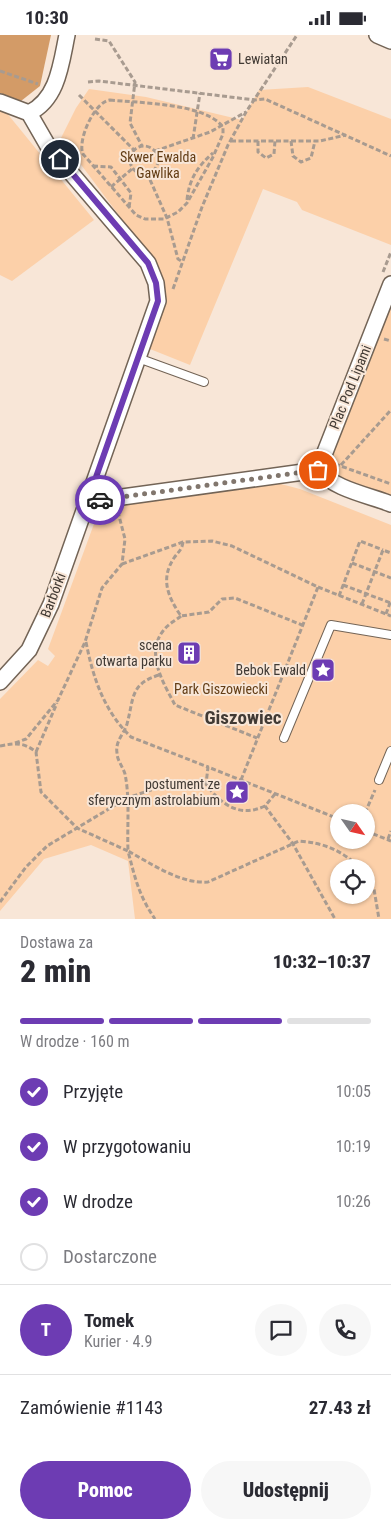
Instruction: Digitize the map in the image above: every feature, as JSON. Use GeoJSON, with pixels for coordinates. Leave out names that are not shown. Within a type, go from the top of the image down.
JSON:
{"type":"FeatureCollection","features":[{"type":"Feature","properties":{"kind":"street"},"geometry":{"type":"LineString","coordinates":[[0,102],[29,113],[41,107],[51,93],[68,35]]}},
{"type":"Feature","properties":{"kind":"street"},"geometry":{"type":"LineString","coordinates":[[377,35],[391,41]]}},
{"type":"Feature","properties":{"kind":"street","name":"Barbórki"},"geometry":{"type":"LineString","coordinates":[[0,682],[29,650],[39,631],[89,497],[158,301],[156,283],[148,263],[48,146],[29,113]]}},
{"type":"Feature","properties":{"kind":"street","name":"Plac Pod Lipami"},"geometry":{"type":"LineString","coordinates":[[324,466],[391,284]]}},
{"type":"Feature","properties":{"kind":"street"},"geometry":{"type":"LineString","coordinates":[[89,497],[99,500],[115,498],[324,466],[329,480],[391,504]]}},
{"type":"Feature","properties":{"kind":"lane"},"geometry":{"type":"LineString","coordinates":[[138,358],[204,383]]}},
{"type":"Feature","properties":{"kind":"lane"},"geometry":{"type":"LineString","coordinates":[[284,738],[331,625],[391,635]]}},
{"type":"Feature","properties":{"kind":"lane"},"geometry":{"type":"LineString","coordinates":[[379,780],[391,751]]}},
{"type":"Feature","properties":{"kind":"path"},"geometry":{"type":"LineString","coordinates":[[158,301],[170,296],[202,207],[246,112],[297,35]]}},
{"type":"Feature","properties":{"kind":"path"},"geometry":{"type":"LineString","coordinates":[[95,39],[110,41],[135,82],[131,126],[142,146]]}},
{"type":"Feature","properties":{"kind":"path"},"geometry":{"type":"LineString","coordinates":[[0,71],[38,83]]}},
{"type":"Feature","properties":{"kind":"path"},"geometry":{"type":"LineString","coordinates":[[88,82],[135,85],[254,100],[265,99],[391,156]]}},
{"type":"Feature","properties":{"kind":"path"},"geometry":{"type":"LineString","coordinates":[[193,139],[200,93]]}},
{"type":"Feature","properties":{"kind":"path"},"geometry":{"type":"LineString","coordinates":[[79,95],[134,150]]}},
{"type":"Feature","properties":{"kind":"path"},"geometry":{"type":"LineString","coordinates":[[107,100],[197,111],[212,117],[222,125],[223,134],[216,151],[187,203],[178,213],[167,218],[145,219],[136,215],[83,154],[84,133],[95,112],[107,100]]}},
{"type":"Feature","properties":{"kind":"path"},"geometry":{"type":"LineString","coordinates":[[154,151],[193,139],[246,112]]}},
{"type":"Feature","properties":{"kind":"path"},"geometry":{"type":"LineString","coordinates":[[231,141],[314,141],[331,140],[346,135]]}},
{"type":"Feature","properties":{"kind":"path"},"geometry":{"type":"LineString","coordinates":[[258,141],[260,155],[269,158],[274,154],[275,141]]}},
{"type":"Feature","properties":{"kind":"path"},"geometry":{"type":"LineString","coordinates":[[292,141],[293,156],[302,162],[311,158],[314,141]]}},
{"type":"Feature","properties":{"kind":"path"},"geometry":{"type":"LineString","coordinates":[[142,146],[150,147],[154,151],[158,162],[153,170],[147,173],[140,173],[133,168],[130,158],[134,150],[142,146]]}},
{"type":"Feature","properties":{"kind":"path"},"geometry":{"type":"LineString","coordinates":[[187,203],[189,185],[198,166],[216,151]]}},
{"type":"Feature","properties":{"kind":"path"},"geometry":{"type":"LineString","coordinates":[[93,166],[111,167],[131,193],[129,208]]}},
{"type":"Feature","properties":{"kind":"path"},"geometry":{"type":"LineString","coordinates":[[111,187],[133,168]]}},
{"type":"Feature","properties":{"kind":"path"},"geometry":{"type":"LineString","coordinates":[[147,173],[167,218],[178,259],[183,261]]}},
{"type":"Feature","properties":{"kind":"path"},"geometry":{"type":"LineString","coordinates":[[378,345],[384,330]]}},
{"type":"Feature","properties":{"kind":"path"},"geometry":{"type":"LineString","coordinates":[[341,466],[391,410]]}},
{"type":"Feature","properties":{"kind":"path"},"geometry":{"type":"LineString","coordinates":[[324,466],[341,466],[391,484]]}},
{"type":"Feature","properties":{"kind":"path"},"geometry":{"type":"LineString","coordinates":[[115,498],[125,539],[122,563],[102,589],[86,642],[36,751],[41,792],[77,828],[162,869],[199,882],[208,882],[299,841],[315,842],[330,847],[342,852],[349,859]]}},
{"type":"Feature","properties":{"kind":"path"},"geometry":{"type":"LineString","coordinates":[[122,563],[183,542],[212,541],[232,546],[318,587],[391,616]]}},
{"type":"Feature","properties":{"kind":"path"},"geometry":{"type":"LineString","coordinates":[[339,595],[360,541],[391,553]]}},
{"type":"Feature","properties":{"kind":"path"},"geometry":{"type":"LineString","coordinates":[[181,616],[170,600],[166,586],[169,568],[182,549],[183,542]]}},
{"type":"Feature","properties":{"kind":"path"},"geometry":{"type":"LineString","coordinates":[[362,604],[383,550]]}},
{"type":"Feature","properties":{"kind":"path"},"geometry":{"type":"LineString","coordinates":[[352,563],[391,579]]}},
{"type":"Feature","properties":{"kind":"path"},"geometry":{"type":"LineString","coordinates":[[343,585],[391,602],[386,614]]}},
{"type":"Feature","properties":{"kind":"path"},"geometry":{"type":"LineString","coordinates":[[241,780],[318,587]]}},
{"type":"Feature","properties":{"kind":"path"},"geometry":{"type":"LineString","coordinates":[[257,738],[175,705],[160,675],[156,660],[161,632],[181,616],[209,612],[222,599],[235,598],[302,625]]}},
{"type":"Feature","properties":{"kind":"path"},"geometry":{"type":"LineString","coordinates":[[86,642],[91,671],[108,710],[131,737],[330,815]]}},
{"type":"Feature","properties":{"kind":"path"},"geometry":{"type":"LineString","coordinates":[[156,919],[141,898],[134,880],[128,851],[125,773],[116,753],[118,741],[124,730],[135,691],[141,682],[160,675]]}},
{"type":"Feature","properties":{"kind":"path"},"geometry":{"type":"LineString","coordinates":[[0,746],[26,739],[58,700]]}},
{"type":"Feature","properties":{"kind":"path"},"geometry":{"type":"LineString","coordinates":[[15,743],[27,745],[36,751]]}},
{"type":"Feature","properties":{"kind":"path"},"geometry":{"type":"LineString","coordinates":[[208,767],[206,784],[215,796],[229,806],[253,811],[265,806],[275,794]]}},
{"type":"Feature","properties":{"kind":"path"},"geometry":{"type":"LineString","coordinates":[[369,804],[379,780]]}},
{"type":"Feature","properties":{"kind":"path"},"geometry":{"type":"LineString","coordinates":[[0,902],[26,867],[47,846],[127,798],[172,783],[206,784]]}},
{"type":"Feature","properties":{"kind":"path"},"geometry":{"type":"LineString","coordinates":[[265,806],[293,844],[335,919]]}},
{"type":"Feature","properties":{"kind":"path"},"geometry":{"type":"LineString","coordinates":[[375,835],[389,840],[391,831]]}},
{"type":"Feature","properties":{"kind":"path"},"geometry":{"type":"LineString","coordinates":[[375,895],[379,919]]}},
{"type":"Feature","properties":{"kind":"green space","name":"Skwer Ewalda Gawlika"},"geometry":{"type":"Polygon","coordinates":[[[308,87],[391,119],[391,245],[302,210],[297,202],[263,189],[190,365],[150,349],[162,306],[148,254],[61,138],[76,108],[89,89],[146,97],[242,120],[259,90],[308,87]]]}},
{"type":"Feature","properties":{"kind":"green space"},"geometry":{"type":"Polygon","coordinates":[[[0,110],[6,112],[94,220],[12,281],[0,275],[0,110]]]}},
{"type":"Feature","properties":{"kind":"green space"},"geometry":{"type":"Polygon","coordinates":[[[391,296],[391,498],[332,474],[325,464],[391,296]]]}},
{"type":"Feature","properties":{"kind":"green space","name":"Park Giszowiecki"},"geometry":{"type":"Polygon","coordinates":[[[277,483],[300,489],[391,525],[391,919],[135,919],[128,861],[91,845],[44,859],[0,911],[0,699],[38,660],[48,666],[55,656],[48,649],[98,513],[106,506],[277,483]]]}},
{"type":"Feature","properties":{"kind":"shaded area"},"geometry":{"type":"Polygon","coordinates":[[[0,35],[51,35],[40,86],[21,101],[0,93],[0,35]]]}},
{"type":"Feature","properties":{"kind":"way so far"},"geometry":{"type":"LineString","coordinates":[[100,500],[318,470]]}},
{"type":"Feature","properties":{"kind":"place","name":"Lewiatan"},"geometry":{"type":"Point","coordinates":[221,59]}},
{"type":"Feature","properties":{"kind":"place","name":"scena otwarta parku"},"geometry":{"type":"Point","coordinates":[189,653]}},
{"type":"Feature","properties":{"kind":"place","name":"Bebok Ewald"},"geometry":{"type":"Point","coordinates":[323,670]}},
{"type":"Feature","properties":{"kind":"place","name":"postument ze sferycznym astrolabium"},"geometry":{"type":"Point","coordinates":[237,792]}},
{"type":"Feature","properties":{"kind":"district","name":"Giszowiec"},"geometry":{"type":"Point","coordinates":[243,717]}},
{"type":"Feature","properties":{"kind":"route"},"geometry":{"type":"LineString","coordinates":[[60,159],[148,263],[156,283],[158,301],[89,497],[100,500]]}}]}
